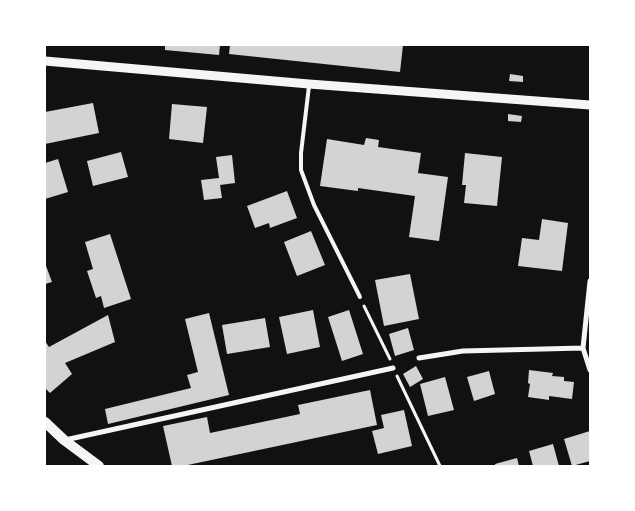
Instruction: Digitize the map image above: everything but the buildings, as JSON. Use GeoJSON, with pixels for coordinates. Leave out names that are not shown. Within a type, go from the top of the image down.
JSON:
{"type":"FeatureCollection","features":[{"type":"Feature","properties":{"kind":"main road"},"geometry":{"type":"LineString","coordinates":[[45,422],[64,440],[99,466]]}},
{"type":"Feature","properties":{"kind":"street"},"geometry":{"type":"LineString","coordinates":[[45,61],[309,84],[590,105]]}},
{"type":"Feature","properties":{"kind":"street"},"geometry":{"type":"LineString","coordinates":[[590,281],[583,348],[590,370]]}},
{"type":"Feature","properties":{"kind":"street"},"geometry":{"type":"LineString","coordinates":[[419,358],[463,351],[583,348]]}},
{"type":"Feature","properties":{"kind":"street"},"geometry":{"type":"LineString","coordinates":[[64,440],[393,368]]}},
{"type":"Feature","properties":{"kind":"lane"},"geometry":{"type":"LineString","coordinates":[[309,84],[301,153],[301,170],[314,205],[360,297]]}},
{"type":"Feature","properties":{"kind":"path"},"geometry":{"type":"LineString","coordinates":[[360,297],[440,466]]}}]}
